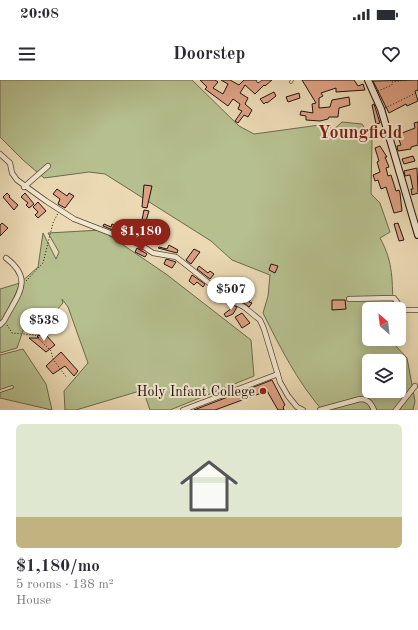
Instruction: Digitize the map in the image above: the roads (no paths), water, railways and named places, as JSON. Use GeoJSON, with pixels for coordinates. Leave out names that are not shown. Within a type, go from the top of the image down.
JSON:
{"type":"FeatureCollection","features":[{"type":"Feature","properties":{"kind":"main road"},"geometry":{"type":"LineString","coordinates":[[368,80],[381,110],[418,235]]}},
{"type":"Feature","properties":{"kind":"street"},"geometry":{"type":"LineString","coordinates":[[0,154],[10,163],[12,173],[24,187],[74,219],[142,245],[153,253],[176,257],[229,299],[244,307],[260,320],[278,374],[288,396],[297,407],[303,410]]}},
{"type":"Feature","properties":{"kind":"street"},"geometry":{"type":"LineString","coordinates":[[24,187],[48,166]]}},
{"type":"Feature","properties":{"kind":"street"},"geometry":{"type":"LineString","coordinates":[[0,325],[4,321],[22,286],[22,275],[16,266],[6,258]]}},
{"type":"Feature","properties":{"kind":"street"},"geometry":{"type":"LineString","coordinates":[[349,299],[394,298],[403,310],[418,310]]}},
{"type":"Feature","properties":{"kind":"street"},"geometry":{"type":"LineString","coordinates":[[183,410],[278,374]]}},
{"type":"Feature","properties":{"kind":"street"},"geometry":{"type":"LineString","coordinates":[[396,410],[414,386]]}},
{"type":"Feature","properties":{"kind":"street"},"geometry":{"type":"LineString","coordinates":[[320,410],[360,399],[365,399],[370,402],[374,410]]}},
{"type":"Feature","properties":{"kind":"lane"},"geometry":{"type":"LineString","coordinates":[[0,391],[12,386]]}},
{"type":"Feature","properties":{"kind":"place","name":"Holy Infant College"},"geometry":{"type":"Point","coordinates":[263,391]}},
{"type":"Feature","properties":{"kind":"district","name":"Youngfield"},"geometry":{"type":"Point","coordinates":[360,132]}}]}
